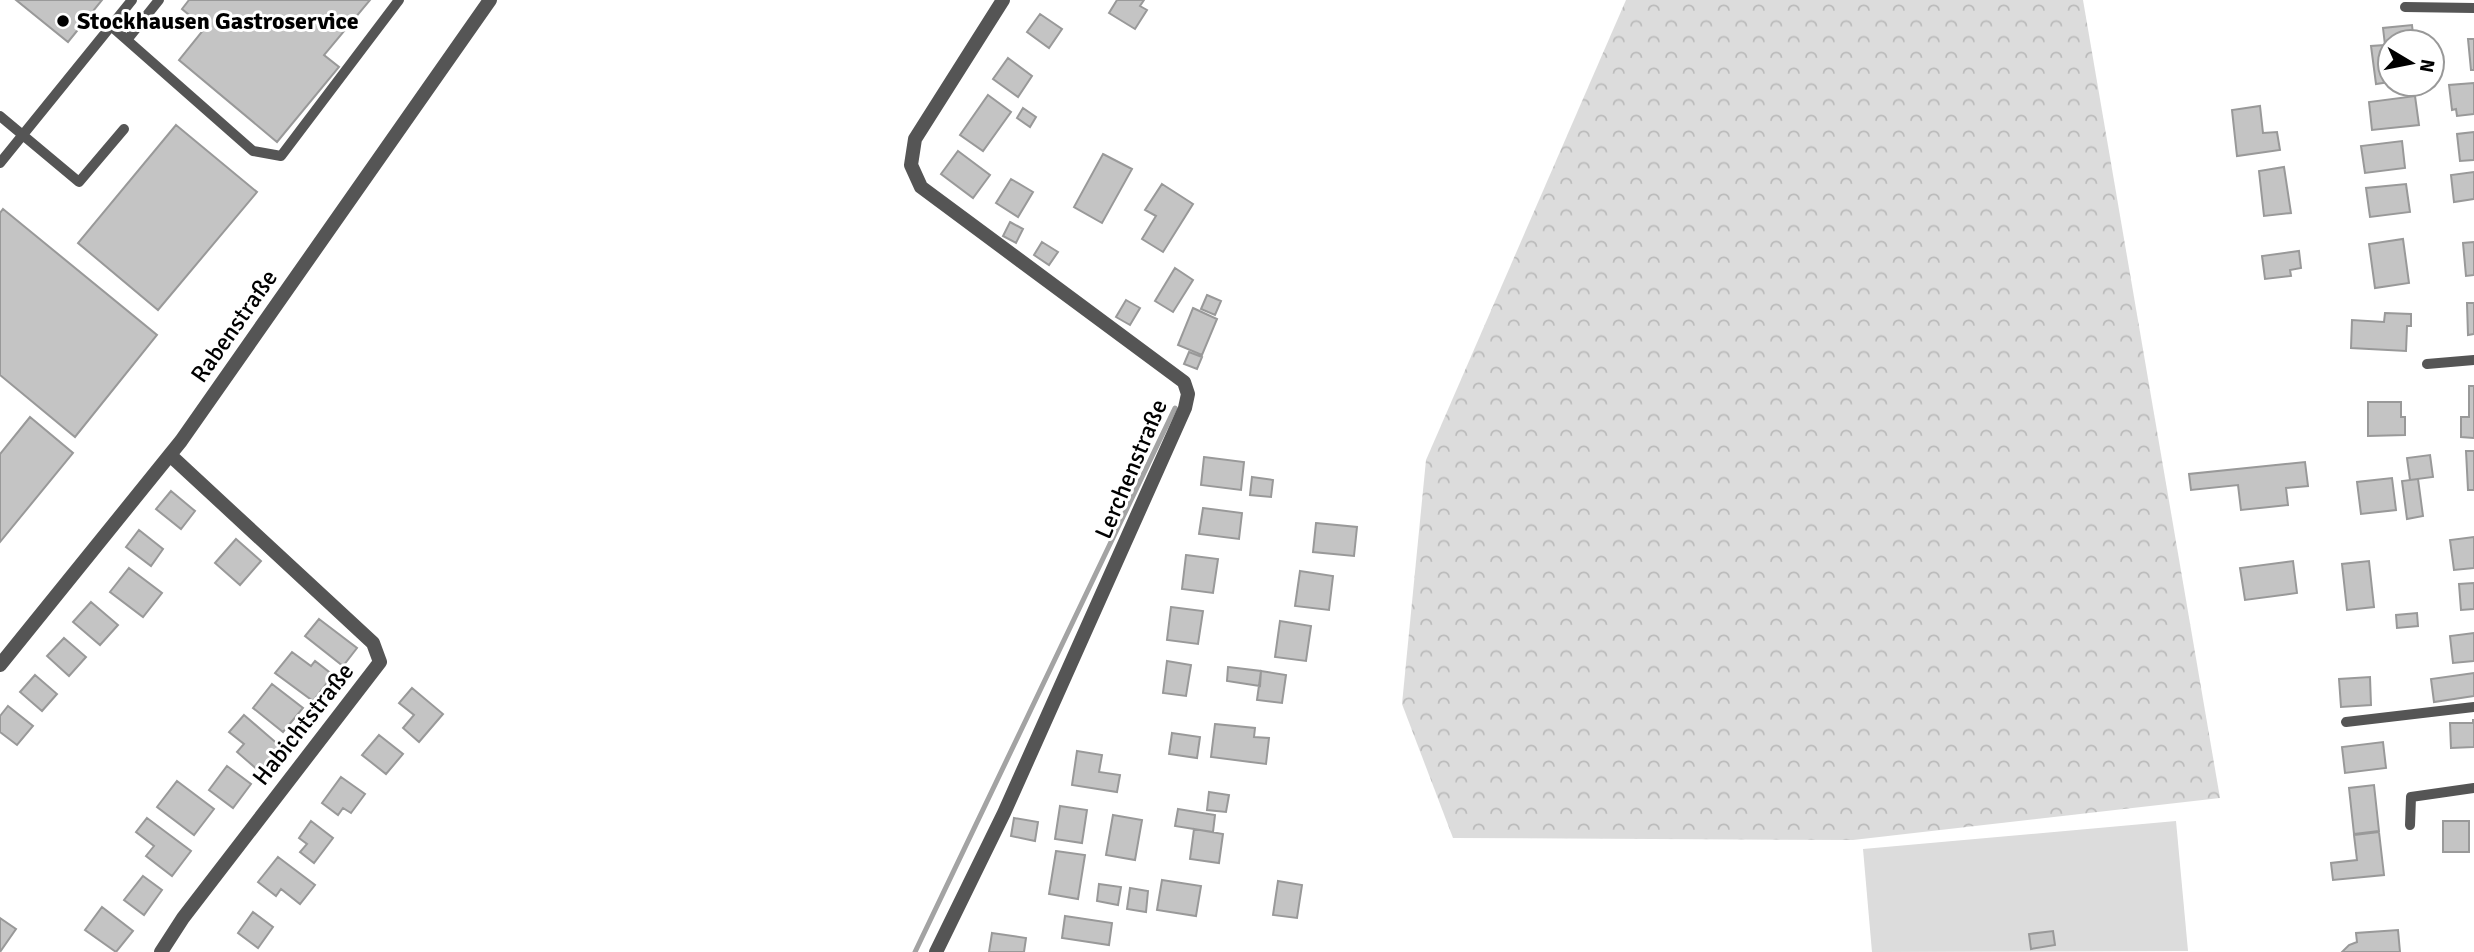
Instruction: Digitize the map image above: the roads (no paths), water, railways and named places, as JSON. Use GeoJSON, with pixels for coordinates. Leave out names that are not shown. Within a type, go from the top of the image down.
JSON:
{"type":"FeatureCollection","features":[{"type":"Feature","properties":{"kind":"street","name":"Rabenstraße"},"geometry":{"type":"LineString","coordinates":[[0,665],[170,455],[490,0]]}},
{"type":"Feature","properties":{"kind":"street","name":"Lerchenstraße"},"geometry":{"type":"LineString","coordinates":[[936,952],[1004,813],[1185,408],[1188,394],[1184,382],[920,187],[911,164],[915,139],[1003,0]]}},
{"type":"Feature","properties":{"kind":"street","name":"Habichtstraße"},"geometry":{"type":"LineString","coordinates":[[161,952],[183,918],[380,662],[373,643],[170,455]]}},
{"type":"Feature","properties":{"kind":"lane"},"geometry":{"type":"LineString","coordinates":[[0,163],[132,0]]}},
{"type":"Feature","properties":{"kind":"lane"},"geometry":{"type":"LineString","coordinates":[[127,40],[159,0]]}},
{"type":"Feature","properties":{"kind":"lane"},"geometry":{"type":"LineString","coordinates":[[111,26],[253,151],[281,156],[399,0]]}},
{"type":"Feature","properties":{"kind":"lane"},"geometry":{"type":"LineString","coordinates":[[2404,7],[2474,8]]}},
{"type":"Feature","properties":{"kind":"lane"},"geometry":{"type":"LineString","coordinates":[[0,116],[79,182],[124,129]]}},
{"type":"Feature","properties":{"kind":"lane"},"geometry":{"type":"LineString","coordinates":[[2427,364],[2474,360]]}},
{"type":"Feature","properties":{"kind":"lane"},"geometry":{"type":"LineString","coordinates":[[2346,722],[2474,707]]}},
{"type":"Feature","properties":{"kind":"lane"},"geometry":{"type":"LineString","coordinates":[[2410,825],[2411,797],[2474,788]]}},
{"type":"Feature","properties":{"kind":"waterway"},"geometry":{"type":"LineString","coordinates":[[915,952],[1175,408]]}},
{"type":"Feature","properties":{"kind":"place","name":"Stockhausen Gastroservice"},"geometry":{"type":"Point","coordinates":[63,21]}}]}
